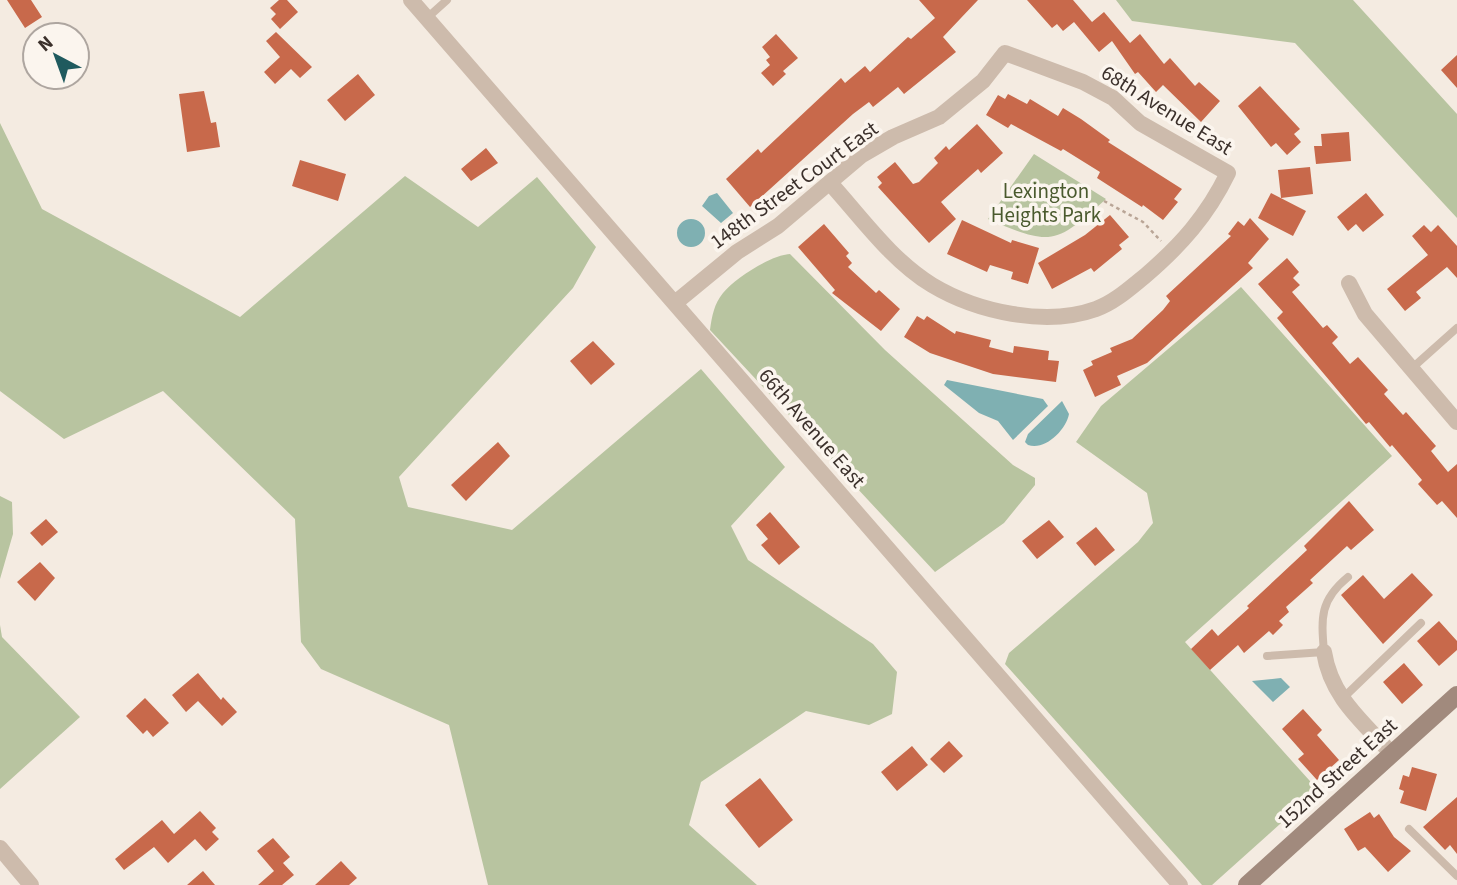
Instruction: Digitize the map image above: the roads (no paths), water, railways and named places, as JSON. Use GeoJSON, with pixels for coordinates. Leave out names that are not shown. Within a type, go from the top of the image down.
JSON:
{"type":"FeatureCollection","features":[{"type":"Feature","properties":{"kind":"street","name":"66th Avenue East"},"geometry":{"type":"LineString","coordinates":[[411,0],[1180,885]]}},
{"type":"Feature","properties":{"kind":"street","name":"148th Street Court East"},"geometry":{"type":"LineString","coordinates":[[675,303],[737,251],[778,226],[862,155],[893,137],[939,117],[983,80],[1005,53]]}},
{"type":"Feature","properties":{"kind":"street","name":"68th Avenue East"},"geometry":{"type":"LineString","coordinates":[[830,183],[894,253],[931,284],[984,307],[1057,317],[1099,308],[1120,297],[1172,253],[1212,206],[1228,173],[1140,123],[1113,98],[1083,82],[1005,53]]}},
{"type":"Feature","properties":{"kind":"street"},"geometry":{"type":"LineString","coordinates":[[1349,283],[1365,314],[1457,422]]}},
{"type":"Feature","properties":{"kind":"street"},"geometry":{"type":"LineString","coordinates":[[1324,652],[1331,682],[1342,699],[1392,754]]}},
{"type":"Feature","properties":{"kind":"street","name":"152nd Street East"},"geometry":{"type":"LineString","coordinates":[[1247,885],[1457,695]]}},
{"type":"Feature","properties":{"kind":"street"},"geometry":{"type":"LineString","coordinates":[[0,848],[31,885]]}},
{"type":"Feature","properties":{"kind":"lane"},"geometry":{"type":"LineString","coordinates":[[427,18],[447,0]]}},
{"type":"Feature","properties":{"kind":"lane"},"geometry":{"type":"LineString","coordinates":[[1411,369],[1457,328]]}},
{"type":"Feature","properties":{"kind":"lane"},"geometry":{"type":"LineString","coordinates":[[1266,656],[1324,652],[1324,608],[1330,592],[1348,576]]}},
{"type":"Feature","properties":{"kind":"lane"},"geometry":{"type":"LineString","coordinates":[[1342,699],[1421,623]]}},
{"type":"Feature","properties":{"kind":"lane"},"geometry":{"type":"LineString","coordinates":[[1409,830],[1457,876]]}},
{"type":"Feature","properties":{"kind":"water"},"geometry":{"type":"Polygon","coordinates":[[[717,193],[733,213],[721,223],[702,206],[709,196],[717,193]]]}},
{"type":"Feature","properties":{"kind":"water"},"geometry":{"type":"Polygon","coordinates":[[[691,219],[701,223],[705,233],[701,243],[691,247],[681,243],[677,233],[681,223],[691,219]]]}},
{"type":"Feature","properties":{"kind":"water"},"geometry":{"type":"Polygon","coordinates":[[[947,380],[1043,399],[1048,406],[1013,440],[998,421],[979,413],[944,385],[947,380]]]}},
{"type":"Feature","properties":{"kind":"water"},"geometry":{"type":"Polygon","coordinates":[[[1062,401],[1069,414],[1064,426],[1048,442],[1028,445],[1025,442],[1028,434],[1062,401]]]}},
{"type":"Feature","properties":{"kind":"water"},"geometry":{"type":"Polygon","coordinates":[[[1281,678],[1290,687],[1273,702],[1252,681],[1281,678]]]}},
{"type":"Feature","properties":{"kind":"park label","name":"Lexington Heights Park"},"geometry":{"type":"Point","coordinates":[1046,203]}}]}
